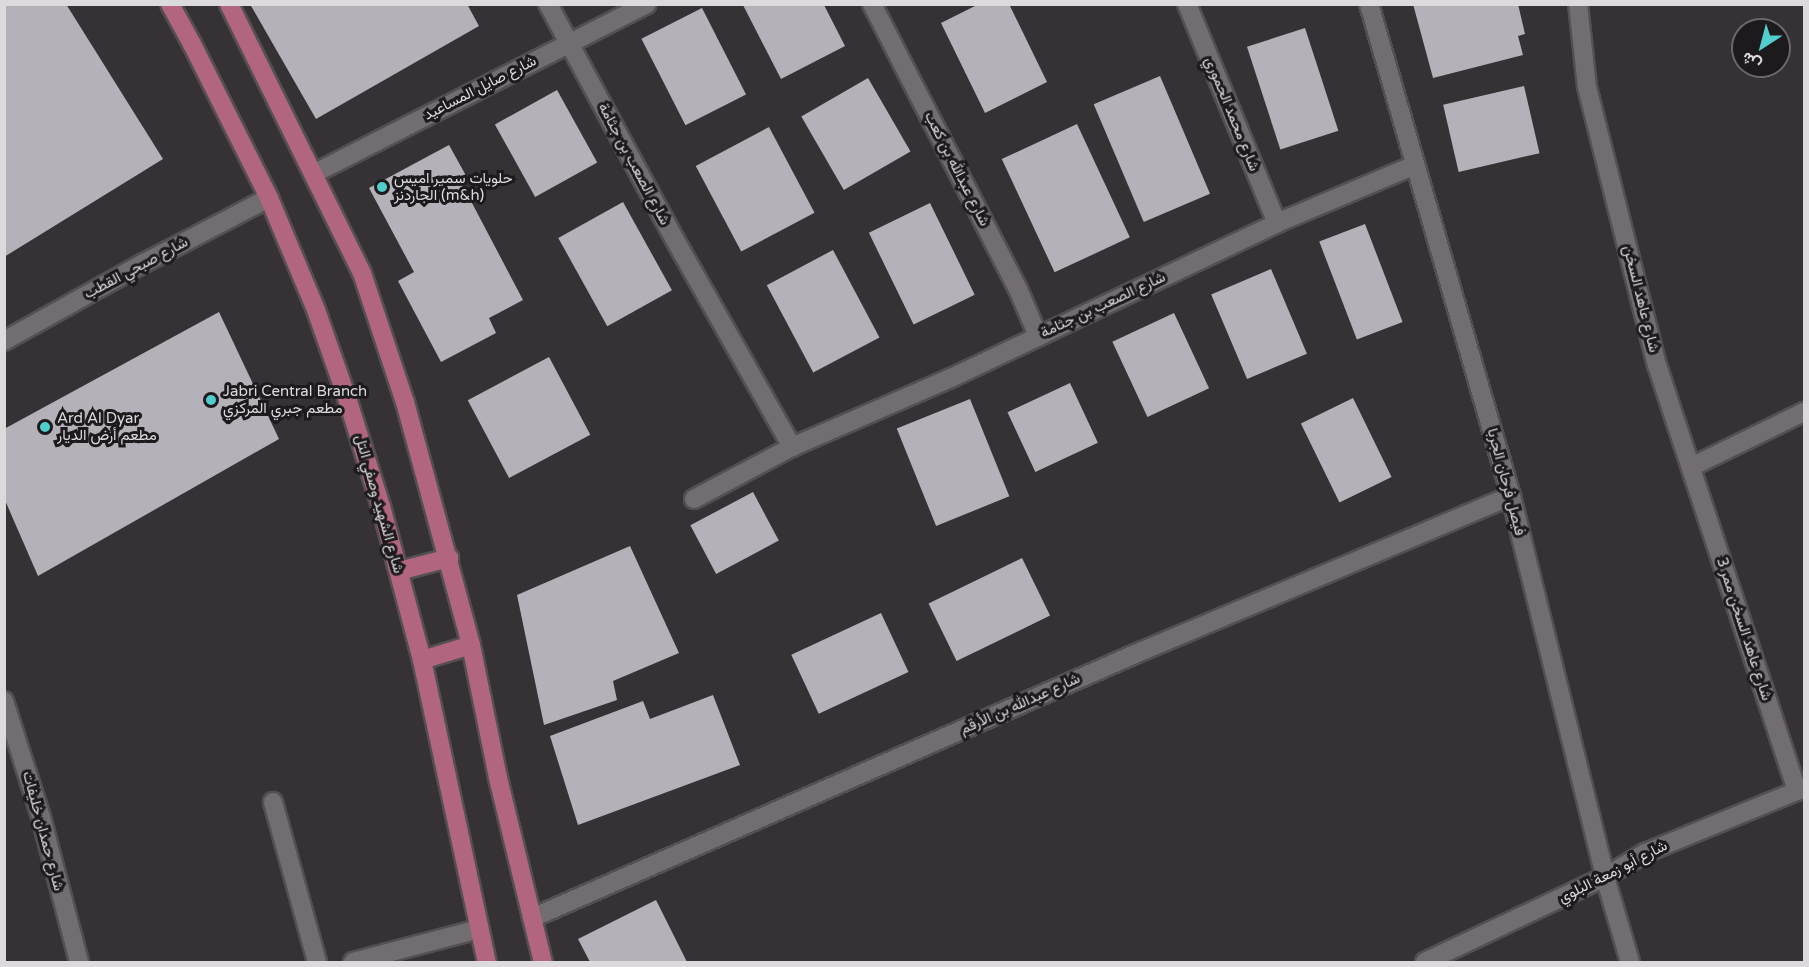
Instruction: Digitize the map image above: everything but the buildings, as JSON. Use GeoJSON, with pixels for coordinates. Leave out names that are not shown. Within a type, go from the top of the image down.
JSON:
{"type":"FeatureCollection","features":[{"type":"Feature","properties":{"kind":"main road","name":"شارع الشهيد وصفي التل"},"geometry":{"type":"LineString","coordinates":[[170,4],[269,198],[316,310],[344,391],[399,571],[422,660],[487,963]]}},
{"type":"Feature","properties":{"kind":"main road"},"geometry":{"type":"LineString","coordinates":[[229,4],[315,173],[362,273],[405,402],[471,645],[498,778],[543,963]]}},
{"type":"Feature","properties":{"kind":"main road"},"geometry":{"type":"LineString","coordinates":[[399,571],[449,558]]}},
{"type":"Feature","properties":{"kind":"main road"},"geometry":{"type":"LineString","coordinates":[[422,660],[471,645]]}},
{"type":"Feature","properties":{"kind":"street","name":"شارع الصعب بن جثامة"},"geometry":{"type":"LineString","coordinates":[[548,4],[675,240],[792,447]]}},
{"type":"Feature","properties":{"kind":"street","name":"شارع صايل المساعيد"},"geometry":{"type":"LineString","coordinates":[[315,173],[646,4]]}},
{"type":"Feature","properties":{"kind":"street","name":"شارع عبدالله بن كعب"},"geometry":{"type":"LineString","coordinates":[[872,4],[1008,269],[1038,336]]}},
{"type":"Feature","properties":{"kind":"street","name":"شارع محمد الحموري"},"geometry":{"type":"LineString","coordinates":[[1186,4],[1277,223]]}},
{"type":"Feature","properties":{"kind":"street","name":"فيصل فرحان الجربا"},"geometry":{"type":"LineString","coordinates":[[1369,4],[1510,496],[1605,878],[1630,963]]}},
{"type":"Feature","properties":{"kind":"street","name":"شارع عاهد السخن"},"geometry":{"type":"LineString","coordinates":[[1578,4],[1587,87],[1658,366],[1691,467]]}},
{"type":"Feature","properties":{"kind":"street","name":"شارع الصعب بن جثامة"},"geometry":{"type":"LineString","coordinates":[[694,499],[792,447],[870,414],[1277,223],[1415,165]]}},
{"type":"Feature","properties":{"kind":"street","name":"شارع صبحي القطب"},"geometry":{"type":"LineString","coordinates":[[4,341],[142,264],[269,198]]}},
{"type":"Feature","properties":{"kind":"street"},"geometry":{"type":"LineString","coordinates":[[1691,467],[1804,412]]}},
{"type":"Feature","properties":{"kind":"street","name":"شارع عاهد السخن ممر 3"},"geometry":{"type":"LineString","coordinates":[[1691,467],[1801,789]]}},
{"type":"Feature","properties":{"kind":"street","name":"شارع عبدالله بن الأرقم"},"geometry":{"type":"LineString","coordinates":[[532,918],[1135,654],[1510,496]]}},
{"type":"Feature","properties":{"kind":"street","name":"شارع حمدان خليفات"},"geometry":{"type":"LineString","coordinates":[[4,701],[41,817],[79,963]]}},
{"type":"Feature","properties":{"kind":"street","name":"شارع أبو زمعة البلوي"},"geometry":{"type":"LineString","coordinates":[[1425,963],[1605,878],[1645,853],[1801,789]]}},
{"type":"Feature","properties":{"kind":"street"},"geometry":{"type":"LineString","coordinates":[[273,802],[317,963]]}},
{"type":"Feature","properties":{"kind":"street"},"geometry":{"type":"LineString","coordinates":[[353,963],[479,929]]}},
{"type":"Feature","properties":{"kind":"place","name":"حلويات سمير اميس الجاردنز (m&h)"},"geometry":{"type":"Point","coordinates":[382,187]}},
{"type":"Feature","properties":{"kind":"place","name":"Jabri Central Branch مطعم جبري المركزي"},"geometry":{"type":"Point","coordinates":[211,400]}},
{"type":"Feature","properties":{"kind":"place","name":"Ard Al Dyar مطعم أرض الديار"},"geometry":{"type":"Point","coordinates":[45,427]}}]}
